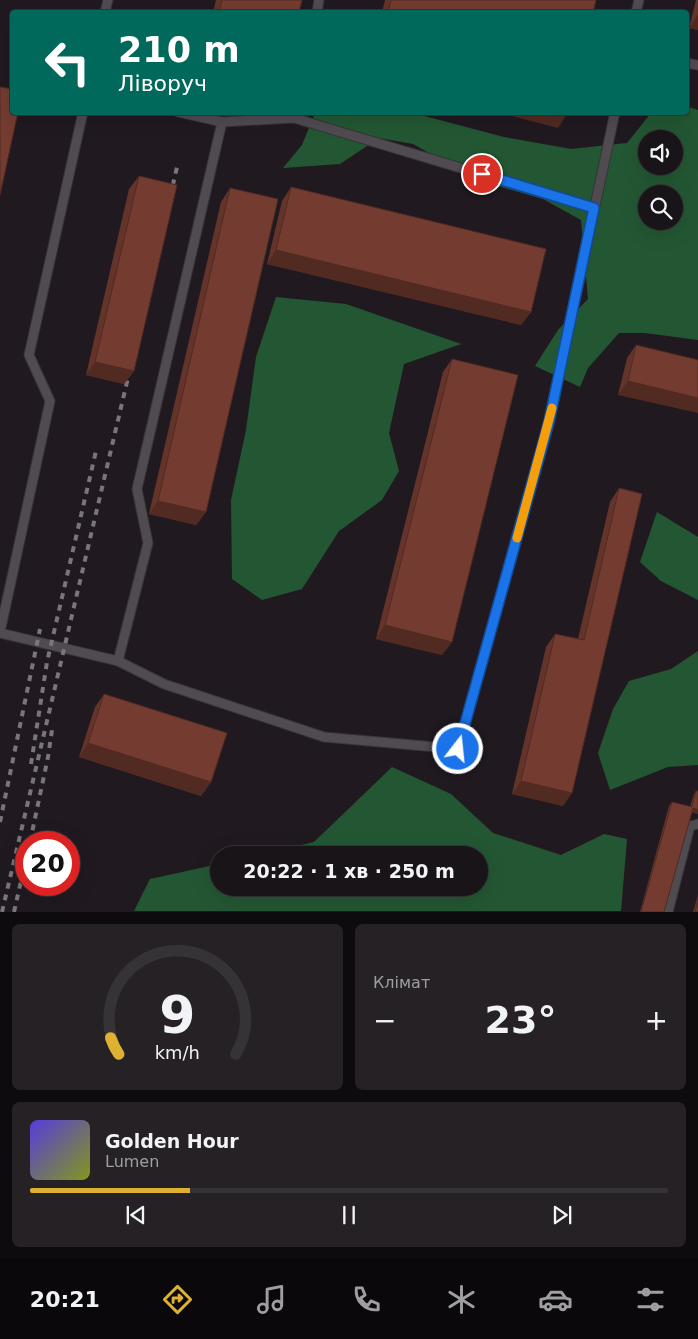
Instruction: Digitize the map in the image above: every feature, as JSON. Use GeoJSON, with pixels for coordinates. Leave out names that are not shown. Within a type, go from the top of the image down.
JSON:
{"type":"FeatureCollection","features":[{"type":"Feature","properties":{"kind":"lane"},"geometry":{"type":"LineString","coordinates":[[82,115],[29,355],[50,401],[0,632],[118,661],[164,684],[324,737],[458,749],[549,422],[614,115]]}},
{"type":"Feature","properties":{"kind":"lane"},"geometry":{"type":"LineString","coordinates":[[191,115],[222,122],[294,115],[594,208]]}},
{"type":"Feature","properties":{"kind":"lane"},"geometry":{"type":"LineString","coordinates":[[118,661],[148,543],[137,489],[222,122]]}},
{"type":"Feature","properties":{"kind":"lane"},"geometry":{"type":"LineString","coordinates":[[668,912],[690,826],[698,824]]}},
{"type":"Feature","properties":{"kind":"green space"},"geometry":{"type":"Polygon","coordinates":[[[689,107],[698,110],[698,340],[645,333],[619,333],[588,368],[580,387],[535,366],[558,330],[588,299],[581,220],[543,199],[477,180],[413,144],[379,138],[340,164],[283,168],[302,145],[314,115],[421,115],[504,137],[571,149],[627,143],[649,115],[689,115],[689,107]]]}},
{"type":"Feature","properties":{"kind":"green space"},"geometry":{"type":"Polygon","coordinates":[[[276,297],[346,304],[461,344],[404,364],[389,433],[399,471],[382,500],[339,531],[302,589],[262,600],[232,579],[231,500],[246,430],[256,357],[276,297]]]}},
{"type":"Feature","properties":{"kind":"green space"},"geometry":{"type":"Polygon","coordinates":[[[657,512],[698,537],[698,600],[661,581],[640,562],[657,512]]]}},
{"type":"Feature","properties":{"kind":"green space"},"geometry":{"type":"Polygon","coordinates":[[[698,651],[698,765],[668,767],[610,790],[598,753],[613,709],[629,681],[671,669],[698,651]]]}},
{"type":"Feature","properties":{"kind":"green space"},"geometry":{"type":"Polygon","coordinates":[[[392,767],[451,794],[493,833],[561,855],[604,834],[627,839],[621,911],[134,911],[150,879],[210,866],[210,896],[488,896],[488,846],[297,846],[314,842],[392,767]]]}},
{"type":"Feature","properties":{"kind":"building"},"geometry":{"type":"Polygon","coordinates":[[[222,0],[302,0],[300,10],[220,10],[222,0]]]}},
{"type":"Feature","properties":{"kind":"building"},"geometry":{"type":"Polygon","coordinates":[[[391,0],[596,0],[594,10],[388,10],[391,0]]]}},
{"type":"Feature","properties":{"kind":"building"},"geometry":{"type":"Polygon","coordinates":[[[0,87],[10,89],[10,115],[17,115],[0,195],[0,87]]]}},
{"type":"Feature","properties":{"kind":"building"},"geometry":{"type":"Polygon","coordinates":[[[139,176],[177,185],[134,371],[95,362],[139,176]]]}},
{"type":"Feature","properties":{"kind":"building"},"geometry":{"type":"Polygon","coordinates":[[[291,187],[546,249],[531,312],[276,250],[291,187]]]}},
{"type":"Feature","properties":{"kind":"building"},"geometry":{"type":"Polygon","coordinates":[[[230,188],[278,199],[206,512],[158,501],[230,188]]]}},
{"type":"Feature","properties":{"kind":"building"},"geometry":{"type":"Polygon","coordinates":[[[636,345],[698,360],[698,398],[628,381],[636,345]]]}},
{"type":"Feature","properties":{"kind":"building"},"geometry":{"type":"Polygon","coordinates":[[[452,359],[518,375],[452,642],[385,625],[452,359]]]}},
{"type":"Feature","properties":{"kind":"building"},"geometry":{"type":"Polygon","coordinates":[[[619,488],[642,494],[572,793],[521,781],[555,634],[584,640],[619,488]]]}},
{"type":"Feature","properties":{"kind":"building"},"geometry":{"type":"Polygon","coordinates":[[[104,694],[227,733],[211,782],[88,743],[104,694]]]}},
{"type":"Feature","properties":{"kind":"building"},"geometry":{"type":"Polygon","coordinates":[[[696,791],[698,791],[698,810],[693,808],[664,912],[641,912],[672,802],[692,807],[696,791]]]}},
{"type":"Feature","properties":{"kind":"building"},"geometry":{"type":"Polygon","coordinates":[[[698,900],[698,912],[695,912],[698,900]]]}},
{"type":"Feature","properties":{"kind":"railway"},"geometry":{"type":"LineString","coordinates":[[170,197],[178,163]]}},
{"type":"Feature","properties":{"kind":"railway"},"geometry":{"type":"LineString","coordinates":[[2,912],[131,365]]}},
{"type":"Feature","properties":{"kind":"railway"},"geometry":{"type":"LineString","coordinates":[[31,764],[47,662],[96,451]]}},
{"type":"Feature","properties":{"kind":"railway"},"geometry":{"type":"LineString","coordinates":[[0,822],[40,629]]}},
{"type":"Feature","properties":{"kind":"railway"},"geometry":{"type":"LineString","coordinates":[[32,831],[52,730]]}},
{"type":"Feature","properties":{"kind":"railway"},"geometry":{"type":"LineString","coordinates":[[14,912],[18,896]]}},
{"type":"Feature","properties":{"kind":"slow traffic"},"geometry":{"type":"LineString","coordinates":[[517,538],[552,408]]}},
{"type":"Feature","properties":{"kind":"route"},"geometry":{"type":"LineString","coordinates":[[458,749],[549,422],[594,208],[482,174]]}}]}
